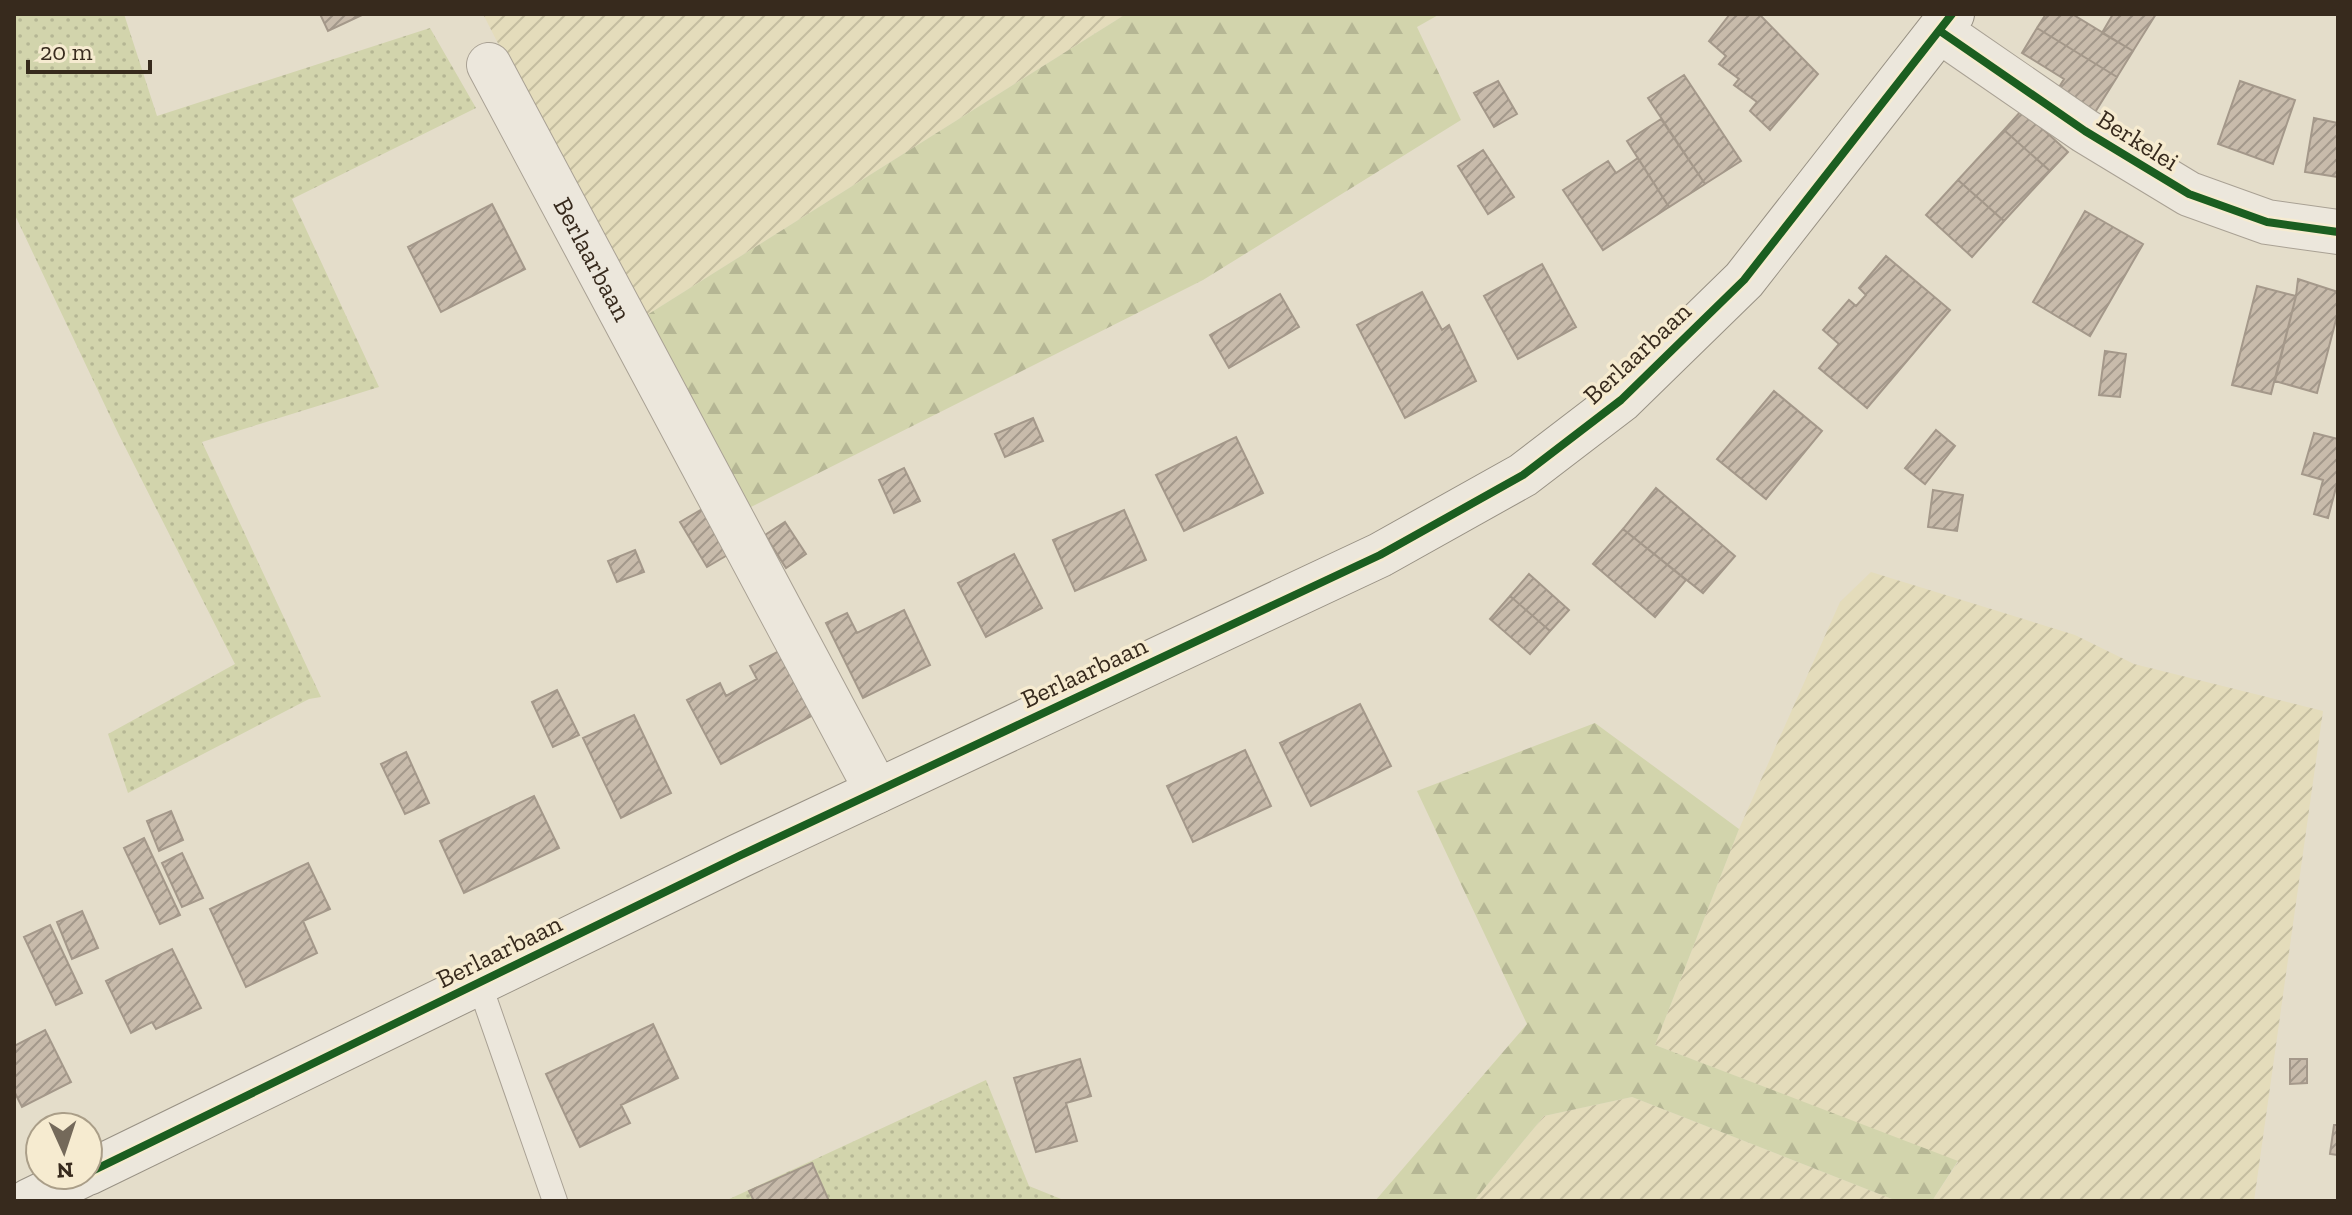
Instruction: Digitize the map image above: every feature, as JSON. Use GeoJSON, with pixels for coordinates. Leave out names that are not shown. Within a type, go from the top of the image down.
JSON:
{"type":"FeatureCollection","features":[{"type":"Feature","properties":{"kind":"street","name":"Berkelei"},"geometry":{"type":"LineString","coordinates":[[1946,22],[2085,131],[2189,194],[2267,222],[2338,232]]}},
{"type":"Feature","properties":{"kind":"street","name":"Berlaarbaan"},"geometry":{"type":"LineString","coordinates":[[104,1165],[877,791],[1380,555],[1523,475],[1621,400],[1744,280],[1946,22]]}},
{"type":"Feature","properties":{"kind":"street","name":"Berlaarbaan"},"geometry":{"type":"LineString","coordinates":[[489,65],[877,791]]}},
{"type":"Feature","properties":{"kind":"street","name":"Berlaarbaan"},"geometry":{"type":"LineString","coordinates":[[29,1201],[50,1191]]}},
{"type":"Feature","properties":{"kind":"lane"},"geometry":{"type":"LineString","coordinates":[[479,983],[555,1201]]}},
{"type":"Feature","properties":{"kind":"shaded area"},"geometry":{"type":"Polygon","coordinates":[[[483,14],[1126,14],[639,320],[483,14]]]}},
{"type":"Feature","properties":{"kind":"shaded area"},"geometry":{"type":"Polygon","coordinates":[[[1871,572],[2075,635],[2134,664],[2323,711],[2254,1201],[1932,1201],[1958,1162],[1655,1045],[1739,829],[1840,602],[1871,572]]]}},
{"type":"Feature","properties":{"kind":"shaded area"},"geometry":{"type":"Polygon","coordinates":[[[1632,1097],[1897,1201],[1474,1201],[1544,1116],[1632,1097]]]}},
{"type":"Feature","properties":{"kind":"green space"},"geometry":{"type":"Polygon","coordinates":[[[14,14],[124,14],[157,116],[430,28],[476,108],[292,199],[379,387],[202,442],[321,697],[309,699],[128,793],[108,734],[235,664],[119,435],[14,213],[14,14]]]}},
{"type":"Feature","properties":{"kind":"green space"},"geometry":{"type":"Polygon","coordinates":[[[1126,14],[1440,14],[1417,27],[1461,120],[1203,280],[741,512],[639,320],[1126,14]]]}},
{"type":"Feature","properties":{"kind":"green space"},"geometry":{"type":"Polygon","coordinates":[[[1595,723],[1739,829],[1655,1045],[1958,1161],[1932,1201],[1897,1201],[1632,1097],[1544,1116],[1474,1201],[1375,1201],[1527,1024],[1417,791],[1595,723]]]}},
{"type":"Feature","properties":{"kind":"green space"},"geometry":{"type":"Polygon","coordinates":[[[986,1080],[1029,1186],[1066,1201],[725,1201],[986,1080]]]}},
{"type":"Feature","properties":{"kind":"building"},"geometry":{"type":"Polygon","coordinates":[[[320,14],[364,14],[328,31],[320,14]]]}},
{"type":"Feature","properties":{"kind":"building"},"geometry":{"type":"Polygon","coordinates":[[[1730,14],[1759,14],[1818,74],[1770,130],[1750,111],[1757,102],[1734,85],[1739,79],[1719,64],[1726,56],[1709,41],[1730,14]]]}},
{"type":"Feature","properties":{"kind":"building"},"geometry":{"type":"Polygon","coordinates":[[[2046,14],[2072,14],[2133,51],[2117,77],[2037,28],[2046,14]]]}},
{"type":"Feature","properties":{"kind":"building"},"geometry":{"type":"Polygon","coordinates":[[[2113,14],[2156,14],[2133,51],[2102,33],[2113,14]]]}},
{"type":"Feature","properties":{"kind":"building"},"geometry":{"type":"Polygon","coordinates":[[[2037,28],[2117,77],[2092,117],[2055,94],[2064,79],[2022,53],[2037,28]]]}},
{"type":"Feature","properties":{"kind":"building"},"geometry":{"type":"Polygon","coordinates":[[[1684,75],[1741,161],[1705,184],[1648,98],[1684,75]]]}},
{"type":"Feature","properties":{"kind":"building"},"geometry":{"type":"Polygon","coordinates":[[[1498,81],[1517,114],[1494,127],[1474,93],[1498,81]]]}},
{"type":"Feature","properties":{"kind":"building"},"geometry":{"type":"Polygon","coordinates":[[[2240,81],[2295,100],[2273,164],[2218,144],[2240,81]]]}},
{"type":"Feature","properties":{"kind":"building"},"geometry":{"type":"Polygon","coordinates":[[[2022,110],[2068,152],[2050,171],[2004,130],[2022,110]]]}},
{"type":"Feature","properties":{"kind":"building"},"geometry":{"type":"Polygon","coordinates":[[[2314,118],[2338,123],[2338,177],[2305,172],[2314,118]]]}},
{"type":"Feature","properties":{"kind":"building"},"geometry":{"type":"Polygon","coordinates":[[[1661,119],[1705,184],[1669,207],[1627,141],[1661,119]]]}},
{"type":"Feature","properties":{"kind":"building"},"geometry":{"type":"Polygon","coordinates":[[[2004,130],[2050,171],[2004,221],[1958,180],[2004,130]]]}},
{"type":"Feature","properties":{"kind":"building"},"geometry":{"type":"Polygon","coordinates":[[[1483,150],[1514,197],[1488,214],[1458,166],[1483,150]]]}},
{"type":"Feature","properties":{"kind":"building"},"geometry":{"type":"Polygon","coordinates":[[[1638,158],[1669,207],[1603,250],[1563,190],[1608,161],[1616,173],[1638,158]]]}},
{"type":"Feature","properties":{"kind":"building"},"geometry":{"type":"Polygon","coordinates":[[[1958,180],[2004,221],[1972,257],[1926,215],[1958,180]]]}},
{"type":"Feature","properties":{"kind":"building"},"geometry":{"type":"Polygon","coordinates":[[[492,204],[525,269],[441,312],[408,247],[492,204]]]}},
{"type":"Feature","properties":{"kind":"building"},"geometry":{"type":"Polygon","coordinates":[[[2085,211],[2143,244],[2090,336],[2033,302],[2085,211]]]}},
{"type":"Feature","properties":{"kind":"building"},"geometry":{"type":"Polygon","coordinates":[[[1886,256],[1950,310],[1867,408],[1819,368],[1839,344],[1823,330],[1849,300],[1856,306],[1866,295],[1859,288],[1886,256]]]}},
{"type":"Feature","properties":{"kind":"building"},"geometry":{"type":"Polygon","coordinates":[[[1542,264],[1576,327],[1518,359],[1484,296],[1542,264]]]}},
{"type":"Feature","properties":{"kind":"building"},"geometry":{"type":"Polygon","coordinates":[[[2298,279],[2338,292],[2338,312],[2317,393],[2275,381],[2298,279]]]}},
{"type":"Feature","properties":{"kind":"building"},"geometry":{"type":"Polygon","coordinates":[[[2257,286],[2296,296],[2271,394],[2232,385],[2257,286]]]}},
{"type":"Feature","properties":{"kind":"building"},"geometry":{"type":"Polygon","coordinates":[[[1422,292],[1442,330],[1449,325],[1476,381],[1405,418],[1357,325],[1422,292]]]}},
{"type":"Feature","properties":{"kind":"building"},"geometry":{"type":"Polygon","coordinates":[[[1280,294],[1299,327],[1229,368],[1210,335],[1280,294]]]}},
{"type":"Feature","properties":{"kind":"building"},"geometry":{"type":"Polygon","coordinates":[[[2105,351],[2126,354],[2120,397],[2099,395],[2105,351]]]}},
{"type":"Feature","properties":{"kind":"building"},"geometry":{"type":"Polygon","coordinates":[[[1774,391],[1822,431],[1766,499],[1717,459],[1774,391]]]}},
{"type":"Feature","properties":{"kind":"building"},"geometry":{"type":"Polygon","coordinates":[[[1033,418],[1043,441],[1005,457],[995,434],[1033,418]]]}},
{"type":"Feature","properties":{"kind":"building"},"geometry":{"type":"Polygon","coordinates":[[[1936,430],[1955,446],[1925,484],[1905,468],[1936,430]]]}},
{"type":"Feature","properties":{"kind":"building"},"geometry":{"type":"Polygon","coordinates":[[[2314,433],[2338,439],[2338,480],[2328,518],[2314,514],[2323,480],[2302,474],[2314,433]]]}},
{"type":"Feature","properties":{"kind":"building"},"geometry":{"type":"Polygon","coordinates":[[[1236,437],[1263,493],[1184,531],[1156,475],[1236,437]]]}},
{"type":"Feature","properties":{"kind":"building"},"geometry":{"type":"Polygon","coordinates":[[[904,468],[920,501],[894,513],[879,480],[904,468]]]}},
{"type":"Feature","properties":{"kind":"building"},"geometry":{"type":"Polygon","coordinates":[[[1656,488],[1735,556],[1703,593],[1623,529],[1656,488]]]}},
{"type":"Feature","properties":{"kind":"building"},"geometry":{"type":"Polygon","coordinates":[[[1933,490],[1963,495],[1957,531],[1928,527],[1933,490]]]}},
{"type":"Feature","properties":{"kind":"building"},"geometry":{"type":"Polygon","coordinates":[[[704,508],[731,553],[707,567],[680,522],[704,508]]]}},
{"type":"Feature","properties":{"kind":"building"},"geometry":{"type":"Polygon","coordinates":[[[1124,510],[1146,560],[1075,591],[1053,540],[1124,510]]]}},
{"type":"Feature","properties":{"kind":"building"},"geometry":{"type":"Polygon","coordinates":[[[785,522],[806,554],[786,568],[765,535],[785,522]]]}},
{"type":"Feature","properties":{"kind":"building"},"geometry":{"type":"Polygon","coordinates":[[[1623,529],[1686,580],[1655,617],[1593,564],[1623,529]]]}},
{"type":"Feature","properties":{"kind":"building"},"geometry":{"type":"Polygon","coordinates":[[[635,550],[644,572],[617,582],[608,561],[635,550]]]}},
{"type":"Feature","properties":{"kind":"building"},"geometry":{"type":"Polygon","coordinates":[[[1014,554],[1042,608],[986,637],[958,583],[1014,554]]]}},
{"type":"Feature","properties":{"kind":"building"},"geometry":{"type":"Polygon","coordinates":[[[1529,574],[1569,610],[1550,631],[1510,596],[1529,574]]]}},
{"type":"Feature","properties":{"kind":"building"},"geometry":{"type":"Polygon","coordinates":[[[1510,596],[1550,631],[1530,654],[1490,619],[1510,596]]]}},
{"type":"Feature","properties":{"kind":"building"},"geometry":{"type":"Polygon","coordinates":[[[904,610],[930,665],[863,698],[826,623],[847,613],[857,633],[904,610]]]}},
{"type":"Feature","properties":{"kind":"building"},"geometry":{"type":"Polygon","coordinates":[[[781,650],[815,714],[721,764],[687,700],[720,683],[726,696],[757,679],[750,666],[781,650]]]}},
{"type":"Feature","properties":{"kind":"building"},"geometry":{"type":"Polygon","coordinates":[[[557,690],[579,735],[553,747],[532,702],[557,690]]]}},
{"type":"Feature","properties":{"kind":"building"},"geometry":{"type":"Polygon","coordinates":[[[1360,704],[1391,766],[1311,806],[1280,743],[1360,704]]]}},
{"type":"Feature","properties":{"kind":"building"},"geometry":{"type":"Polygon","coordinates":[[[634,715],[671,793],[621,818],[583,738],[634,715]]]}},
{"type":"Feature","properties":{"kind":"building"},"geometry":{"type":"Polygon","coordinates":[[[1245,750],[1271,806],[1193,842],[1167,786],[1245,750]]]}},
{"type":"Feature","properties":{"kind":"building"},"geometry":{"type":"Polygon","coordinates":[[[406,752],[429,803],[405,814],[381,764],[406,752]]]}},
{"type":"Feature","properties":{"kind":"building"},"geometry":{"type":"Polygon","coordinates":[[[534,796],[559,848],[464,893],[440,841],[534,796]]]}},
{"type":"Feature","properties":{"kind":"building"},"geometry":{"type":"Polygon","coordinates":[[[171,811],[183,840],[159,851],[147,821],[171,811]]]}},
{"type":"Feature","properties":{"kind":"building"},"geometry":{"type":"Polygon","coordinates":[[[144,838],[180,915],[160,924],[124,848],[144,838]]]}},
{"type":"Feature","properties":{"kind":"building"},"geometry":{"type":"Polygon","coordinates":[[[182,853],[203,898],[182,907],[162,863],[182,853]]]}},
{"type":"Feature","properties":{"kind":"building"},"geometry":{"type":"Polygon","coordinates":[[[308,863],[330,909],[303,921],[317,953],[246,987],[210,909],[308,863]]]}},
{"type":"Feature","properties":{"kind":"building"},"geometry":{"type":"Polygon","coordinates":[[[82,911],[98,948],[72,959],[57,922],[82,911]]]}},
{"type":"Feature","properties":{"kind":"building"},"geometry":{"type":"Polygon","coordinates":[[[50,925],[82,993],[56,1005],[24,937],[50,925]]]}},
{"type":"Feature","properties":{"kind":"building"},"geometry":{"type":"Polygon","coordinates":[[[172,949],[201,1008],[156,1029],[152,1022],[131,1033],[106,981],[172,949]]]}},
{"type":"Feature","properties":{"kind":"building"},"geometry":{"type":"Polygon","coordinates":[[[653,1024],[678,1078],[621,1105],[630,1123],[580,1147],[546,1074],[653,1024]]]}},
{"type":"Feature","properties":{"kind":"building"},"geometry":{"type":"Polygon","coordinates":[[[45,1030],[71,1082],[22,1107],[14,1091],[14,1046],[45,1030]]]}},
{"type":"Feature","properties":{"kind":"building"},"geometry":{"type":"Polygon","coordinates":[[[1080,1059],[1091,1096],[1066,1103],[1077,1141],[1036,1152],[1014,1078],[1080,1059]]]}},
{"type":"Feature","properties":{"kind":"building"},"geometry":{"type":"Polygon","coordinates":[[[2290,1059],[2307,1059],[2307,1083],[2290,1084],[2290,1059]]]}},
{"type":"Feature","properties":{"kind":"building"},"geometry":{"type":"Polygon","coordinates":[[[2334,1125],[2338,1125],[2338,1155],[2330,1154],[2334,1125]]]}},
{"type":"Feature","properties":{"kind":"building"},"geometry":{"type":"Polygon","coordinates":[[[812,1163],[829,1201],[754,1201],[749,1191],[812,1163]]]}},
{"type":"Feature","properties":{"kind":"cycle path"},"geometry":{"type":"LineString","coordinates":[[104,1165],[739,856],[1380,555],[1523,475],[1621,400],[1744,280],[1952,14]]}},
{"type":"Feature","properties":{"kind":"cycle path"},"geometry":{"type":"LineString","coordinates":[[1940,31],[2085,131],[2189,194],[2267,222],[2338,232]]}}]}
